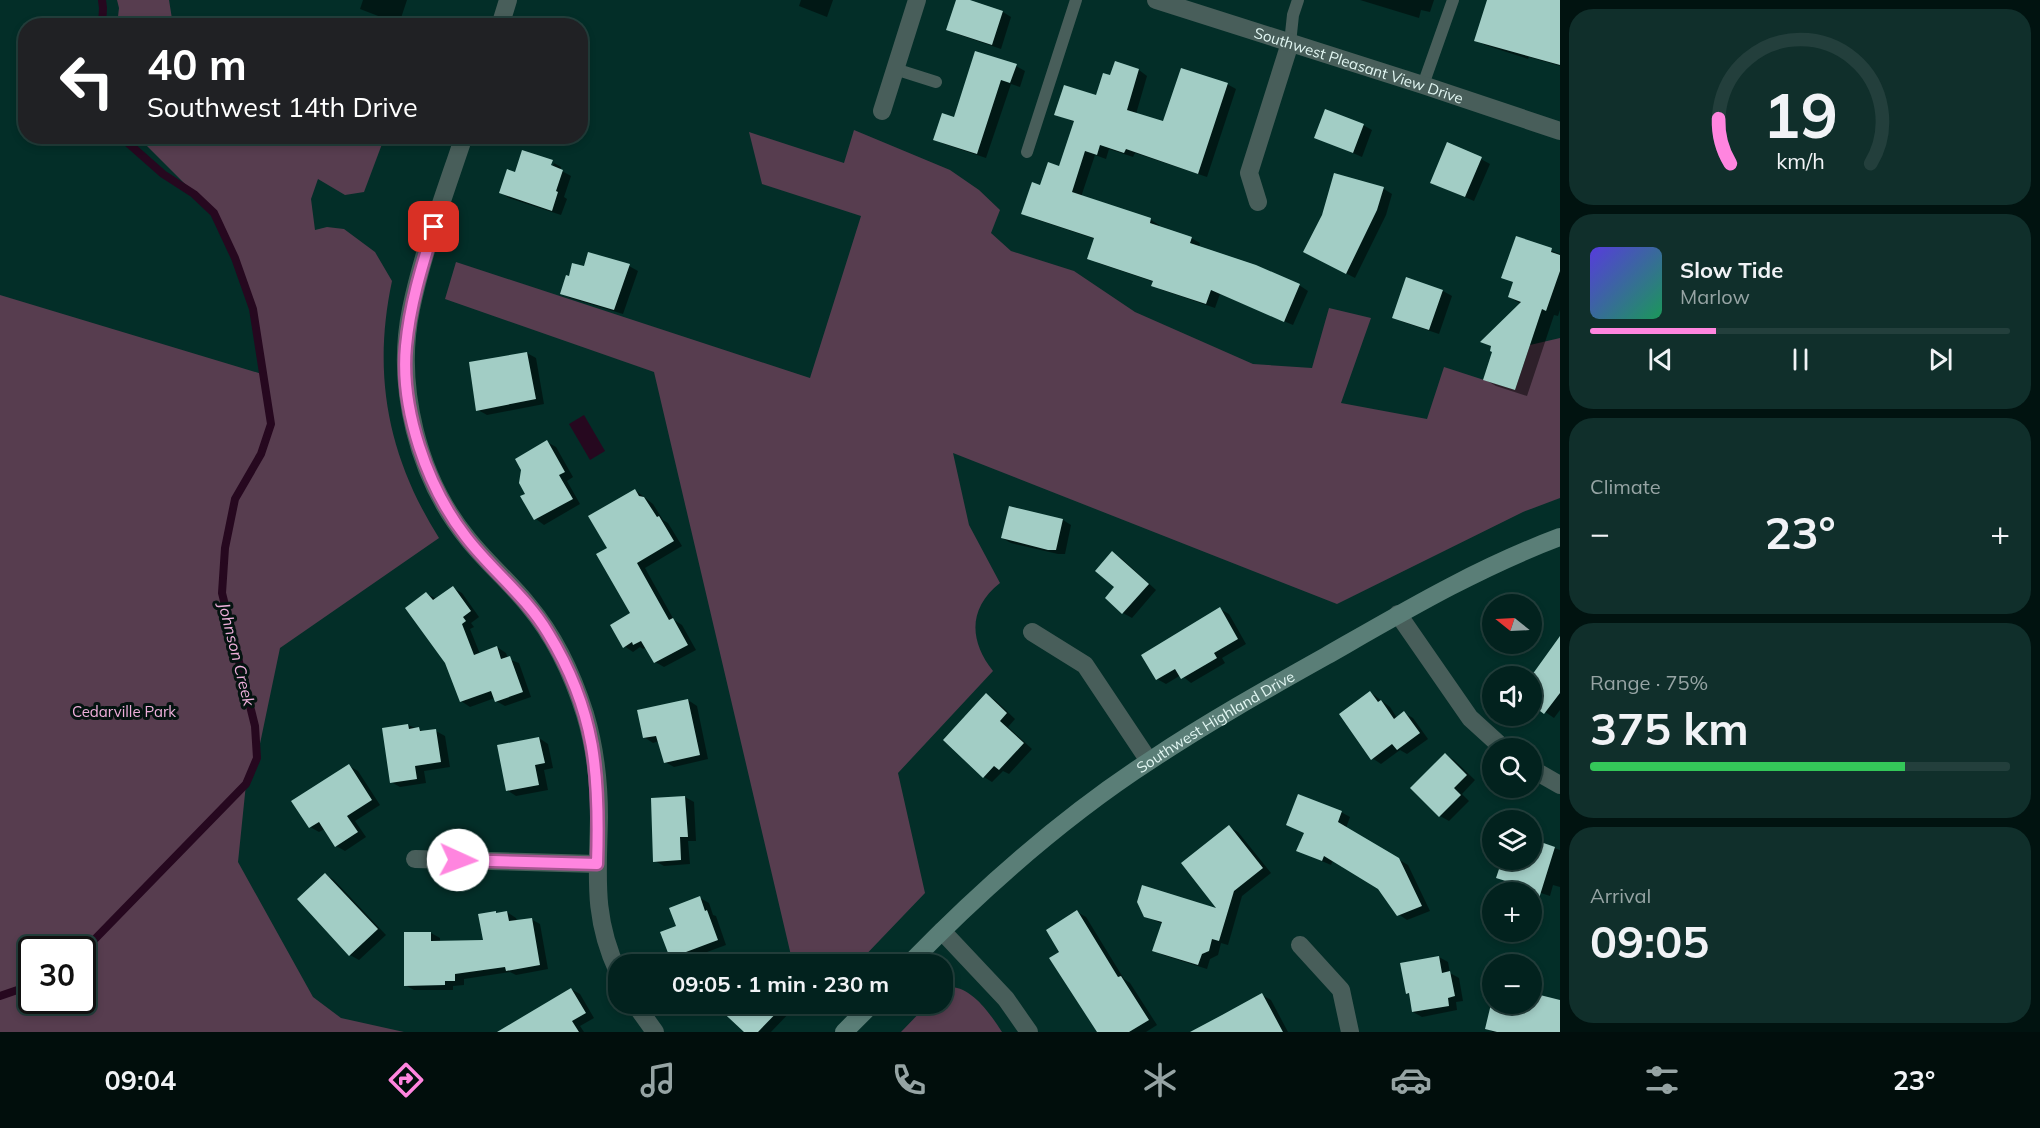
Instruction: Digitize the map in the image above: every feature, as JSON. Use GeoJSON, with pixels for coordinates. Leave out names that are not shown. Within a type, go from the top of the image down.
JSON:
{"type":"FeatureCollection","features":[{"type":"Feature","properties":{"kind":"main road","name":"Southwest Highland Drive"},"geometry":{"type":"LineString","coordinates":[[919,954],[1001,875],[1068,820],[1149,761],[1231,709],[1471,574],[1519,552],[1560,537]]}},
{"type":"Feature","properties":{"kind":"main road"},"geometry":{"type":"LineString","coordinates":[[844,1032],[862,1014]]}},
{"type":"Feature","properties":{"kind":"street"},"geometry":{"type":"LineString","coordinates":[[502,18],[508,0]]}},
{"type":"Feature","properties":{"kind":"street"},"geometry":{"type":"LineString","coordinates":[[882,111],[917,0]]}},
{"type":"Feature","properties":{"kind":"street","name":"Southwest Pleasant View Drive"},"geometry":{"type":"LineString","coordinates":[[1156,0],[1424,85],[1560,131]]}},
{"type":"Feature","properties":{"kind":"street"},"geometry":{"type":"LineString","coordinates":[[1258,202],[1249,173],[1290,43]]}},
{"type":"Feature","properties":{"kind":"street"},"geometry":{"type":"LineString","coordinates":[[461,144],[420,272],[410,311],[406,348],[407,383],[413,422],[421,453],[446,507],[467,539],[531,607],[548,633],[576,689],[594,750],[599,815],[597,899],[610,954]]}},
{"type":"Feature","properties":{"kind":"street"},"geometry":{"type":"LineString","coordinates":[[1398,614],[1470,718],[1492,738]]}},
{"type":"Feature","properties":{"kind":"street"},"geometry":{"type":"LineString","coordinates":[[1032,633],[1085,665],[1149,761]]}},
{"type":"Feature","properties":{"kind":"street"},"geometry":{"type":"LineString","coordinates":[[1542,775],[1560,785]]}},
{"type":"Feature","properties":{"kind":"street"},"geometry":{"type":"LineString","coordinates":[[415,859],[597,864]]}},
{"type":"Feature","properties":{"kind":"street"},"geometry":{"type":"LineString","coordinates":[[942,931],[1006,999],[1029,1032]]}},
{"type":"Feature","properties":{"kind":"street"},"geometry":{"type":"LineString","coordinates":[[1300,945],[1341,990],[1350,1032]]}},
{"type":"Feature","properties":{"kind":"street"},"geometry":{"type":"LineString","coordinates":[[642,1014],[655,1032]]}},
{"type":"Feature","properties":{"kind":"lane"},"geometry":{"type":"LineString","coordinates":[[1027,152],[1076,0]]}},
{"type":"Feature","properties":{"kind":"lane"},"geometry":{"type":"LineString","coordinates":[[1290,43],[1293,15],[1298,0]]}},
{"type":"Feature","properties":{"kind":"lane"},"geometry":{"type":"LineString","coordinates":[[1424,85],[1453,0]]}},
{"type":"Feature","properties":{"kind":"lane"},"geometry":{"type":"LineString","coordinates":[[895,69],[936,82]]}},
{"type":"Feature","properties":{"kind":"green space"},"geometry":{"type":"Polygon","coordinates":[[[117,0],[169,0],[172,18],[118,18],[117,0]]]}},
{"type":"Feature","properties":{"kind":"green space"},"geometry":{"type":"Polygon","coordinates":[[[854,130],[950,170],[979,190],[1000,210],[991,233],[1011,251],[1074,271],[1135,312],[1253,364],[1312,368],[1329,308],[1371,318],[1341,403],[1427,419],[1444,367],[1515,390],[1530,345],[1560,338],[1560,498],[1523,512],[1337,604],[953,453],[969,525],[1000,583],[982,603],[975,625],[979,648],[993,671],[898,773],[925,893],[867,954],[791,954],[654,372],[445,299],[456,262],[810,378],[861,216],[762,184],[749,132],[844,163],[854,130]]]}},
{"type":"Feature","properties":{"kind":"green space","name":"Cedarville Park"},"geometry":{"type":"Polygon","coordinates":[[[145,144],[382,144],[364,192],[345,195],[318,179],[311,199],[315,230],[327,227],[344,229],[375,252],[392,281],[386,316],[384,349],[389,414],[396,446],[407,477],[439,538],[280,648],[257,758],[246,784],[238,862],[313,997],[341,1018],[404,1032],[0,1032],[0,295],[262,374],[253,309],[235,258],[214,213],[145,144]]]}},
{"type":"Feature","properties":{"kind":"green space"},"geometry":{"type":"Polygon","coordinates":[[[953,988],[974,997],[1002,1032],[901,1032],[918,1014],[953,1014],[953,988]]]}},
{"type":"Feature","properties":{"kind":"shaded area"},"geometry":{"type":"Polygon","coordinates":[[[584,415],[605,451],[590,460],[569,424],[584,415]]]}},
{"type":"Feature","properties":{"kind":"building"},"geometry":{"type":"Polygon","coordinates":[[[956,0],[970,0],[1003,11],[992,45],[946,30],[956,0]]]}},
{"type":"Feature","properties":{"kind":"building"},"geometry":{"type":"Polygon","coordinates":[[[1487,0],[1560,0],[1560,65],[1474,41],[1487,0]]]}},
{"type":"Feature","properties":{"kind":"building"},"geometry":{"type":"Polygon","coordinates":[[[975,51],[1017,64],[1010,83],[1001,80],[977,154],[933,140],[942,113],[954,117],[975,51]]]}},
{"type":"Feature","properties":{"kind":"building"},"geometry":{"type":"Polygon","coordinates":[[[1115,61],[1139,69],[1127,110],[1163,121],[1181,68],[1228,83],[1198,174],[1126,149],[1124,153],[1100,145],[1097,155],[1085,151],[1072,192],[1151,218],[1150,223],[1192,237],[1190,243],[1256,265],[1300,284],[1284,322],[1211,290],[1206,304],[1151,286],[1153,281],[1087,259],[1094,238],[1021,214],[1032,182],[1040,185],[1048,162],[1059,166],[1074,121],[1054,115],[1064,85],[1096,95],[1103,73],[1110,75],[1115,61]]]}},
{"type":"Feature","properties":{"kind":"building"},"geometry":{"type":"Polygon","coordinates":[[[1325,109],[1364,124],[1353,153],[1314,138],[1325,109]]]}},
{"type":"Feature","properties":{"kind":"building"},"geometry":{"type":"Polygon","coordinates":[[[1447,142],[1482,157],[1465,197],[1430,183],[1447,142]]]}},
{"type":"Feature","properties":{"kind":"building"},"geometry":{"type":"Polygon","coordinates":[[[522,150],[553,160],[551,165],[563,170],[552,211],[499,193],[507,169],[515,172],[522,150]]]}},
{"type":"Feature","properties":{"kind":"building"},"geometry":{"type":"Polygon","coordinates":[[[1334,173],[1384,187],[1377,210],[1346,274],[1303,252],[1322,215],[1334,173]]]}},
{"type":"Feature","properties":{"kind":"building"},"geometry":{"type":"Polygon","coordinates":[[[1516,236],[1552,248],[1551,252],[1560,255],[1560,271],[1546,311],[1542,309],[1515,390],[1483,380],[1492,352],[1490,351],[1491,346],[1480,342],[1521,302],[1508,297],[1513,282],[1501,278],[1516,236]]]}},
{"type":"Feature","properties":{"kind":"building"},"geometry":{"type":"Polygon","coordinates":[[[588,252],[630,264],[614,310],[560,294],[566,275],[569,276],[572,263],[584,266],[588,252]]]}},
{"type":"Feature","properties":{"kind":"building"},"geometry":{"type":"Polygon","coordinates":[[[1406,277],[1443,290],[1429,330],[1392,318],[1406,277]]]}},
{"type":"Feature","properties":{"kind":"building"},"geometry":{"type":"Polygon","coordinates":[[[527,352],[536,399],[476,411],[469,362],[527,352]]]}},
{"type":"Feature","properties":{"kind":"building"},"geometry":{"type":"Polygon","coordinates":[[[547,440],[565,472],[559,475],[573,499],[534,520],[520,496],[525,494],[519,483],[521,470],[515,459],[547,440]]]}},
{"type":"Feature","properties":{"kind":"building"},"geometry":{"type":"Polygon","coordinates":[[[635,489],[639,496],[644,497],[657,517],[659,516],[674,541],[637,563],[669,620],[673,618],[688,645],[654,663],[641,641],[633,645],[632,642],[623,648],[610,625],[630,613],[596,554],[607,548],[588,516],[635,489]]]}},
{"type":"Feature","properties":{"kind":"building"},"geometry":{"type":"Polygon","coordinates":[[[1009,506],[1063,519],[1056,550],[1001,538],[1009,506]]]}},
{"type":"Feature","properties":{"kind":"building"},"geometry":{"type":"Polygon","coordinates":[[[1112,551],[1149,584],[1122,614],[1105,598],[1114,587],[1095,571],[1112,551]]]}},
{"type":"Feature","properties":{"kind":"building"},"geometry":{"type":"Polygon","coordinates":[[[453,586],[471,611],[463,617],[466,621],[462,624],[474,655],[497,646],[501,659],[510,656],[523,692],[495,702],[491,691],[460,702],[445,663],[405,608],[426,592],[433,600],[453,586]]]}},
{"type":"Feature","properties":{"kind":"building"},"geometry":{"type":"Polygon","coordinates":[[[1220,607],[1238,639],[1214,653],[1217,658],[1181,679],[1175,669],[1156,680],[1141,655],[1220,607]]]}},
{"type":"Feature","properties":{"kind":"building"},"geometry":{"type":"Polygon","coordinates":[[[1560,636],[1560,693],[1544,714],[1542,712],[1542,666],[1538,666],[1560,636]]]}},
{"type":"Feature","properties":{"kind":"building"},"geometry":{"type":"Polygon","coordinates":[[[1370,691],[1378,702],[1381,700],[1394,719],[1404,711],[1420,733],[1397,750],[1392,744],[1371,760],[1339,714],[1370,691]]]}},
{"type":"Feature","properties":{"kind":"building"},"geometry":{"type":"Polygon","coordinates":[[[986,693],[1007,713],[1000,721],[1024,743],[999,770],[994,766],[983,778],[943,740],[986,693]]]}},
{"type":"Feature","properties":{"kind":"building"},"geometry":{"type":"Polygon","coordinates":[[[688,699],[700,755],[664,763],[656,736],[643,738],[637,710],[688,699]]]}},
{"type":"Feature","properties":{"kind":"building"},"geometry":{"type":"Polygon","coordinates":[[[408,724],[409,729],[419,727],[420,731],[436,729],[441,762],[415,766],[417,779],[390,783],[382,728],[408,724]]]}},
{"type":"Feature","properties":{"kind":"building"},"geometry":{"type":"Polygon","coordinates":[[[539,737],[545,763],[535,765],[539,785],[506,791],[497,745],[539,737]]]}},
{"type":"Feature","properties":{"kind":"building"},"geometry":{"type":"Polygon","coordinates":[[[1445,753],[1467,775],[1454,788],[1461,795],[1439,817],[1410,788],[1445,753]]]}},
{"type":"Feature","properties":{"kind":"building"},"geometry":{"type":"Polygon","coordinates":[[[349,764],[372,800],[347,816],[358,832],[335,847],[319,822],[309,828],[291,801],[349,764]]]}},
{"type":"Feature","properties":{"kind":"building"},"geometry":{"type":"Polygon","coordinates":[[[1298,794],[1342,811],[1338,822],[1399,858],[1422,906],[1397,916],[1378,889],[1324,856],[1322,861],[1296,851],[1304,833],[1286,825],[1298,794]]]}},
{"type":"Feature","properties":{"kind":"building"},"geometry":{"type":"Polygon","coordinates":[[[685,796],[688,837],[680,837],[681,860],[653,862],[651,798],[685,796]]]}},
{"type":"Feature","properties":{"kind":"building"},"geometry":{"type":"Polygon","coordinates":[[[1229,825],[1263,868],[1234,891],[1219,941],[1212,939],[1209,951],[1202,954],[1198,965],[1152,951],[1162,922],[1144,917],[1137,902],[1142,885],[1216,908],[1181,863],[1229,825]]]}},
{"type":"Feature","properties":{"kind":"building"},"geometry":{"type":"Polygon","coordinates":[[[1542,842],[1555,847],[1542,889],[1542,882],[1509,882],[1496,878],[1499,870],[1542,870],[1542,842]]]}},
{"type":"Feature","properties":{"kind":"building"},"geometry":{"type":"Polygon","coordinates":[[[325,873],[378,929],[349,956],[297,899],[325,873]]]}},
{"type":"Feature","properties":{"kind":"building"},"geometry":{"type":"Polygon","coordinates":[[[700,896],[718,940],[681,954],[668,954],[660,932],[676,926],[669,908],[700,896]]]}},
{"type":"Feature","properties":{"kind":"building"},"geometry":{"type":"Polygon","coordinates":[[[1077,910],[1118,977],[1121,976],[1149,1020],[1129,1032],[1097,1032],[1049,958],[1059,952],[1046,930],[1077,910]]]}},
{"type":"Feature","properties":{"kind":"building"},"geometry":{"type":"Polygon","coordinates":[[[496,911],[496,913],[507,911],[509,921],[532,918],[540,965],[506,971],[505,967],[455,974],[455,981],[445,981],[445,985],[404,986],[404,932],[431,932],[431,941],[483,940],[478,914],[496,911]]]}},
{"type":"Feature","properties":{"kind":"building"},"geometry":{"type":"Polygon","coordinates":[[[1439,956],[1442,973],[1450,971],[1455,996],[1448,998],[1449,1006],[1412,1012],[1400,963],[1439,956]]]}},
{"type":"Feature","properties":{"kind":"building"},"geometry":{"type":"Polygon","coordinates":[[[571,988],[586,1013],[572,1021],[579,1032],[497,1032],[571,988]]]}},
{"type":"Feature","properties":{"kind":"building"},"geometry":{"type":"Polygon","coordinates":[[[1262,993],[1283,1032],[1190,1032],[1222,1015],[1262,993]]]}},
{"type":"Feature","properties":{"kind":"building"},"geometry":{"type":"Polygon","coordinates":[[[1542,996],[1560,1000],[1560,1032],[1497,1032],[1485,1029],[1489,1014],[1542,1014],[1542,996]]]}},
{"type":"Feature","properties":{"kind":"building"},"geometry":{"type":"Polygon","coordinates":[[[725,1014],[775,1014],[758,1032],[744,1032],[725,1014]]]}},
{"type":"Feature","properties":{"kind":"waterway","name":"Johnson Creek"},"geometry":{"type":"LineString","coordinates":[[102,0],[102,18]]}},
{"type":"Feature","properties":{"kind":"waterway","name":"Johnson Creek"},"geometry":{"type":"LineString","coordinates":[[96,938],[246,784],[257,758],[255,726],[222,593],[225,548],[235,499],[261,454],[271,424],[253,309],[235,258],[214,213],[194,194],[163,174],[129,144]]}},
{"type":"Feature","properties":{"kind":"waterway","name":"Johnson Creek"},"geometry":{"type":"LineString","coordinates":[[0,996],[18,990]]}},
{"type":"Feature","properties":{"kind":"route"},"geometry":{"type":"LineString","coordinates":[[434,227],[410,311],[406,348],[407,383],[421,453],[432,481],[467,539],[531,607],[563,660],[585,716],[594,750],[598,784],[597,864],[458,860]]}}]}
